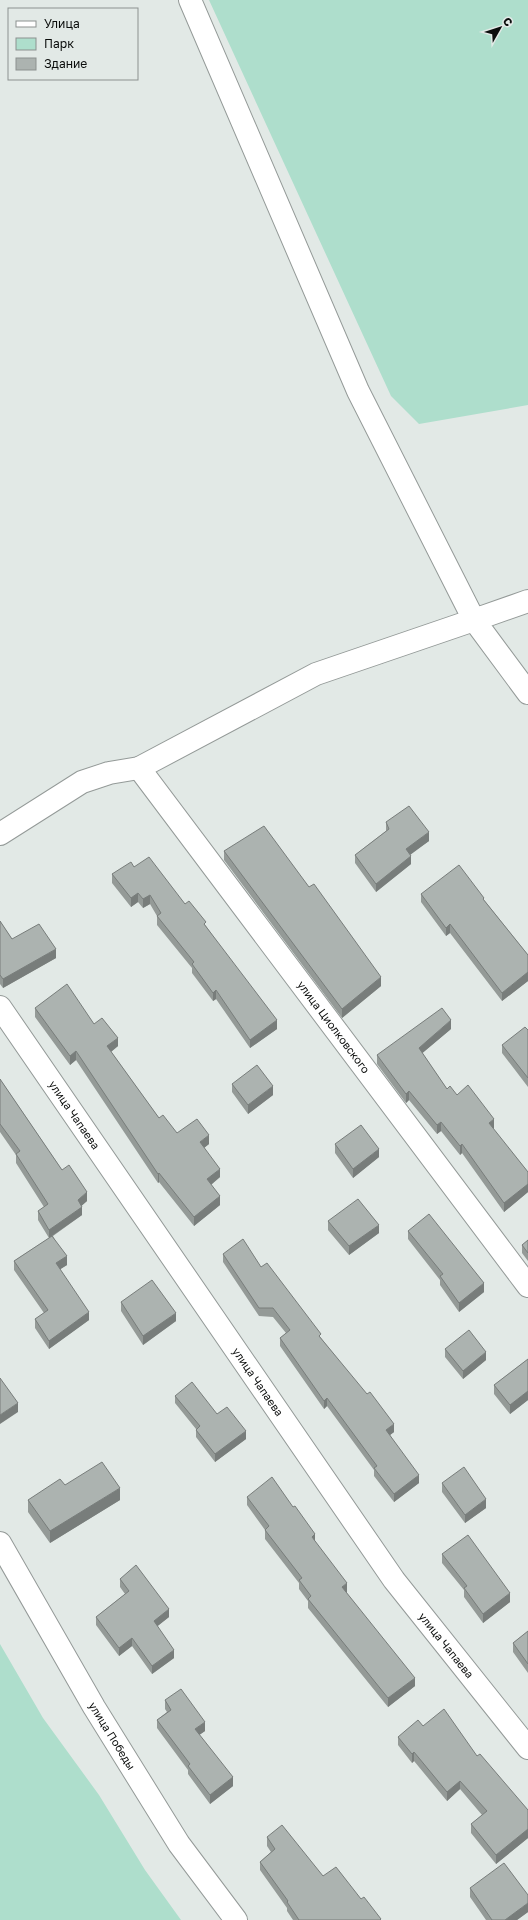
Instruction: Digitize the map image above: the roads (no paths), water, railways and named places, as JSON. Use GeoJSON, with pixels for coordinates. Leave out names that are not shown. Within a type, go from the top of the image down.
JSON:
{"type":"FeatureCollection","features":[{"type":"Feature","properties":{"kind":"street"},"geometry":{"type":"LineString","coordinates":[[190,0],[358,391],[474,620],[528,693]]}},
{"type":"Feature","properties":{"kind":"street"},"geometry":{"type":"LineString","coordinates":[[0,834],[82,782],[109,773],[139,768],[316,674],[528,601]]}},
{"type":"Feature","properties":{"kind":"street","name":"улица Циолковского"},"geometry":{"type":"LineString","coordinates":[[139,768],[528,1286]]}},
{"type":"Feature","properties":{"kind":"street","name":"улица Чапаева"},"geometry":{"type":"LineString","coordinates":[[0,1007],[394,1580],[528,1748]]}},
{"type":"Feature","properties":{"kind":"street","name":"улица Победы"},"geometry":{"type":"LineString","coordinates":[[0,1543],[94,1707],[179,1844],[236,1920]]}}]}
